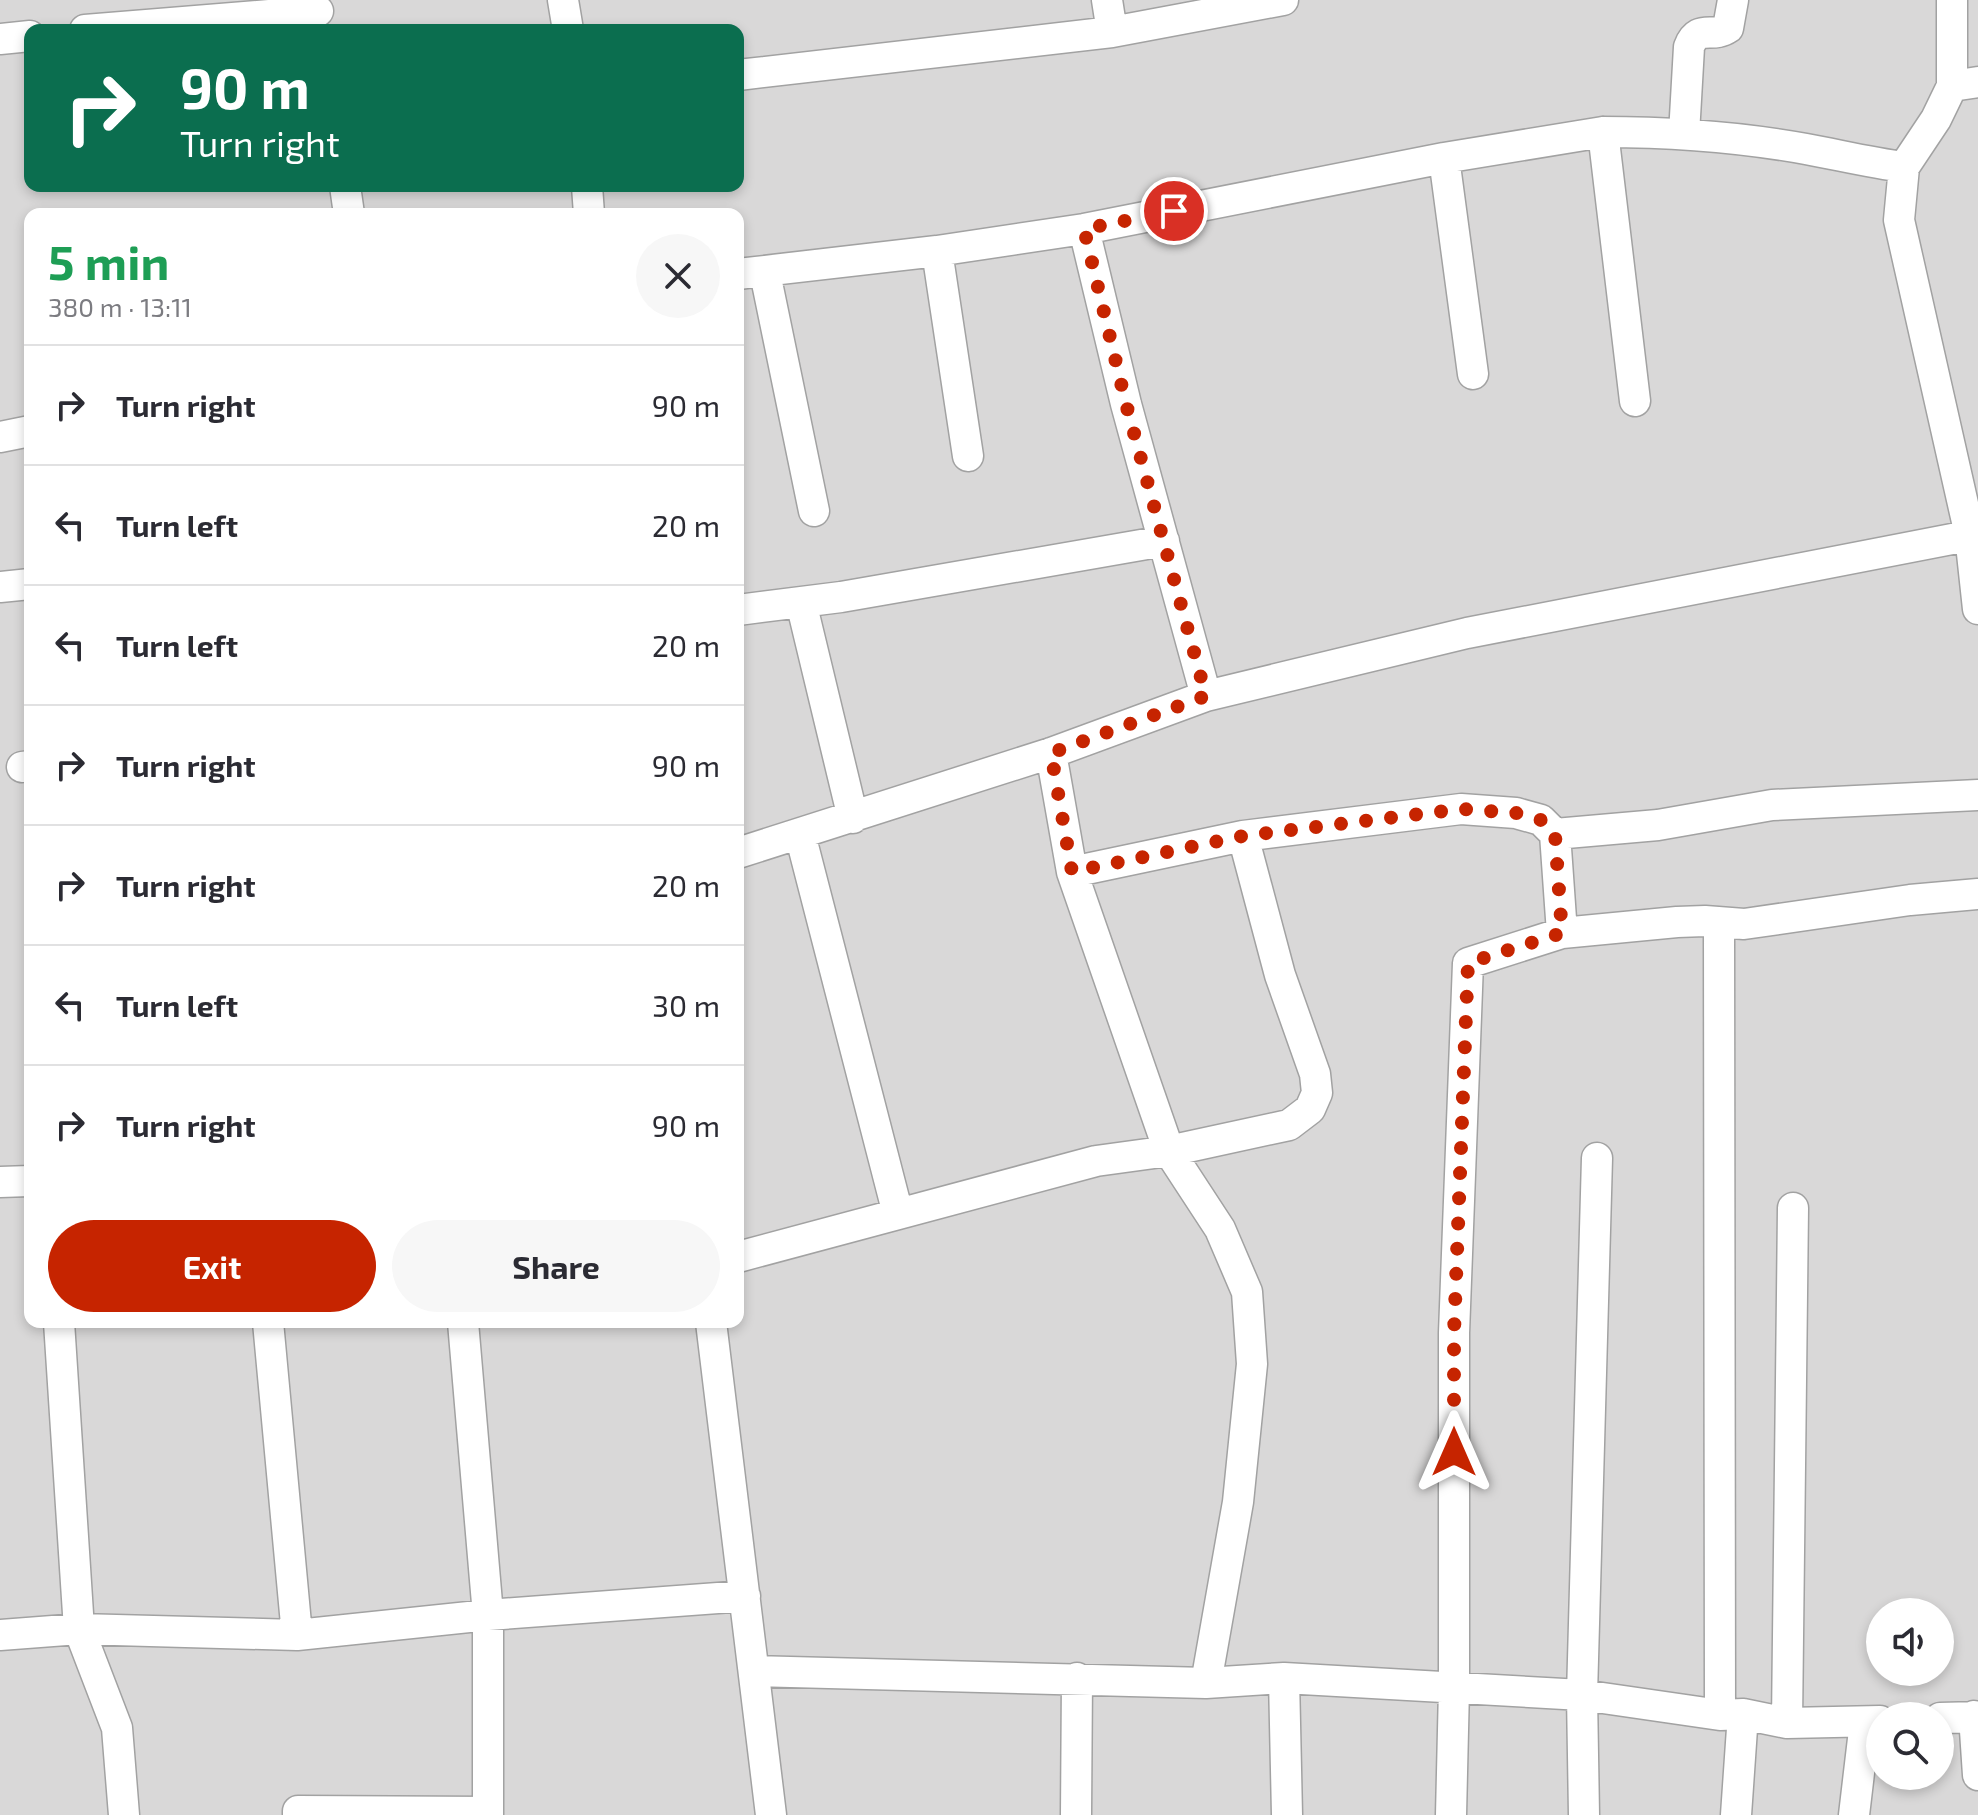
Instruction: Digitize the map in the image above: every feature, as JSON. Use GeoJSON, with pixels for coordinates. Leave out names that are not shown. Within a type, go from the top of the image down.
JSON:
{"type":"FeatureCollection","features":[{"type":"Feature","properties":{"kind":"street"},"geometry":{"type":"LineString","coordinates":[[563,0],[567,24]]}},
{"type":"Feature","properties":{"kind":"street"},"geometry":{"type":"LineString","coordinates":[[1107,0],[1112,32]]}},
{"type":"Feature","properties":{"kind":"street"},"geometry":{"type":"LineString","coordinates":[[744,74],[1112,32],[1283,0]]}},
{"type":"Feature","properties":{"kind":"street"},"geometry":{"type":"LineString","coordinates":[[1684,134],[1689,47],[1693,37],[1700,32],[1724,32],[1728,28],[1733,0]]}},
{"type":"Feature","properties":{"kind":"street"},"geometry":{"type":"LineString","coordinates":[[1952,0],[1965,84],[1936,119],[1904,167],[1899,220],[1974,534],[1978,609]]}},
{"type":"Feature","properties":{"kind":"street"},"geometry":{"type":"LineString","coordinates":[[172,24],[318,14]]}},
{"type":"Feature","properties":{"kind":"street"},"geometry":{"type":"LineString","coordinates":[[0,39],[24,37]]}},
{"type":"Feature","properties":{"kind":"street"},"geometry":{"type":"LineString","coordinates":[[1603,132],[1635,401]]}},
{"type":"Feature","properties":{"kind":"street"},"geometry":{"type":"LineString","coordinates":[[814,511],[752,274],[1084,229],[1444,158],[1603,132],[1684,134],[1806,149],[1904,167]]}},
{"type":"Feature","properties":{"kind":"street"},"geometry":{"type":"LineString","coordinates":[[1444,158],[1473,374]]}},
{"type":"Feature","properties":{"kind":"street"},"geometry":{"type":"LineString","coordinates":[[1084,229],[1126,404],[1206,696]]}},
{"type":"Feature","properties":{"kind":"street"},"geometry":{"type":"LineString","coordinates":[[937,251],[968,456]]}},
{"type":"Feature","properties":{"kind":"street"},"geometry":{"type":"LineString","coordinates":[[0,437],[24,432]]}},
{"type":"Feature","properties":{"kind":"street"},"geometry":{"type":"LineString","coordinates":[[744,851],[1051,753],[1206,696],[1467,633],[1974,534]]}},
{"type":"Feature","properties":{"kind":"street"},"geometry":{"type":"LineString","coordinates":[[744,609],[841,597],[1164,541]]}},
{"type":"Feature","properties":{"kind":"street"},"geometry":{"type":"LineString","coordinates":[[0,587],[24,585]]}},
{"type":"Feature","properties":{"kind":"street"},"geometry":{"type":"LineString","coordinates":[[801,602],[853,818]]}},
{"type":"Feature","properties":{"kind":"street"},"geometry":{"type":"LineString","coordinates":[[1051,753],[1072,872],[1169,1151],[1220,1229],[1247,1292],[1252,1364],[1238,1502],[1206,1683]]}},
{"type":"Feature","properties":{"kind":"street"},"geometry":{"type":"LineString","coordinates":[[1555,834],[1658,825],[1772,805],[1978,795]]}},
{"type":"Feature","properties":{"kind":"street"},"geometry":{"type":"LineString","coordinates":[[1072,872],[1243,836],[1461,809],[1516,813],[1541,820],[1555,834],[1562,933]]}},
{"type":"Feature","properties":{"kind":"street"},"geometry":{"type":"LineString","coordinates":[[800,834],[898,1214]]}},
{"type":"Feature","properties":{"kind":"street"},"geometry":{"type":"LineString","coordinates":[[744,1255],[1096,1161],[1169,1151],[1289,1125],[1310,1109],[1317,1093],[1315,1074],[1280,975],[1243,836]]}},
{"type":"Feature","properties":{"kind":"street"},"geometry":{"type":"LineString","coordinates":[[1451,1815],[1454,1333],[1468,963],[1562,933],[1677,922],[1744,924],[1910,900],[1978,894]]}},
{"type":"Feature","properties":{"kind":"street"},"geometry":{"type":"LineString","coordinates":[[1719,922],[1731,1715],[1736,1815]]}},
{"type":"Feature","properties":{"kind":"street"},"geometry":{"type":"LineString","coordinates":[[1584,1815],[1582,1695],[1597,1158]]}},
{"type":"Feature","properties":{"kind":"street"},"geometry":{"type":"LineString","coordinates":[[0,1182],[24,1181]]}},
{"type":"Feature","properties":{"kind":"street"},"geometry":{"type":"LineString","coordinates":[[1787,1723],[1793,1208]]}},
{"type":"Feature","properties":{"kind":"street"},"geometry":{"type":"LineString","coordinates":[[59,1328],[79,1629],[117,1728],[124,1815]]}},
{"type":"Feature","properties":{"kind":"street"},"geometry":{"type":"LineString","coordinates":[[269,1328],[297,1635]]}},
{"type":"Feature","properties":{"kind":"street"},"geometry":{"type":"LineString","coordinates":[[298,1815],[298,1811],[488,1814],[488,1615],[464,1328]]}},
{"type":"Feature","properties":{"kind":"street"},"geometry":{"type":"LineString","coordinates":[[712,1328],[771,1815]]}},
{"type":"Feature","properties":{"kind":"street"},"geometry":{"type":"LineString","coordinates":[[0,1635],[79,1629],[297,1635],[488,1615],[745,1596]]}},
{"type":"Feature","properties":{"kind":"street"},"geometry":{"type":"LineString","coordinates":[[754,1671],[1206,1683],[1284,1678],[1582,1695],[1787,1723],[1866,1721]]}},
{"type":"Feature","properties":{"kind":"street"},"geometry":{"type":"LineString","coordinates":[[1076,1815],[1077,1678]]}},
{"type":"Feature","properties":{"kind":"street"},"geometry":{"type":"LineString","coordinates":[[1284,1678],[1287,1815]]}},
{"type":"Feature","properties":{"kind":"street"},"geometry":{"type":"LineString","coordinates":[[1954,1717],[1976,1716],[1978,1775]]}},
{"type":"Feature","properties":{"kind":"street"},"geometry":{"type":"LineString","coordinates":[[1854,1815],[1866,1756]]}},
{"type":"Feature","properties":{"kind":"shaded area"},"geometry":{"type":"Polygon","coordinates":[[[0,0],[1978,0],[1978,1815],[0,1815],[0,0]]]}},
{"type":"Feature","properties":{"kind":"route"},"geometry":{"type":"LineString","coordinates":[[1174,211],[1084,229],[1126,404],[1206,696],[1051,753],[1072,872],[1243,836],[1461,809],[1516,813],[1541,820],[1555,834],[1562,933],[1468,963],[1454,1333],[1454,1452]]}}]}
